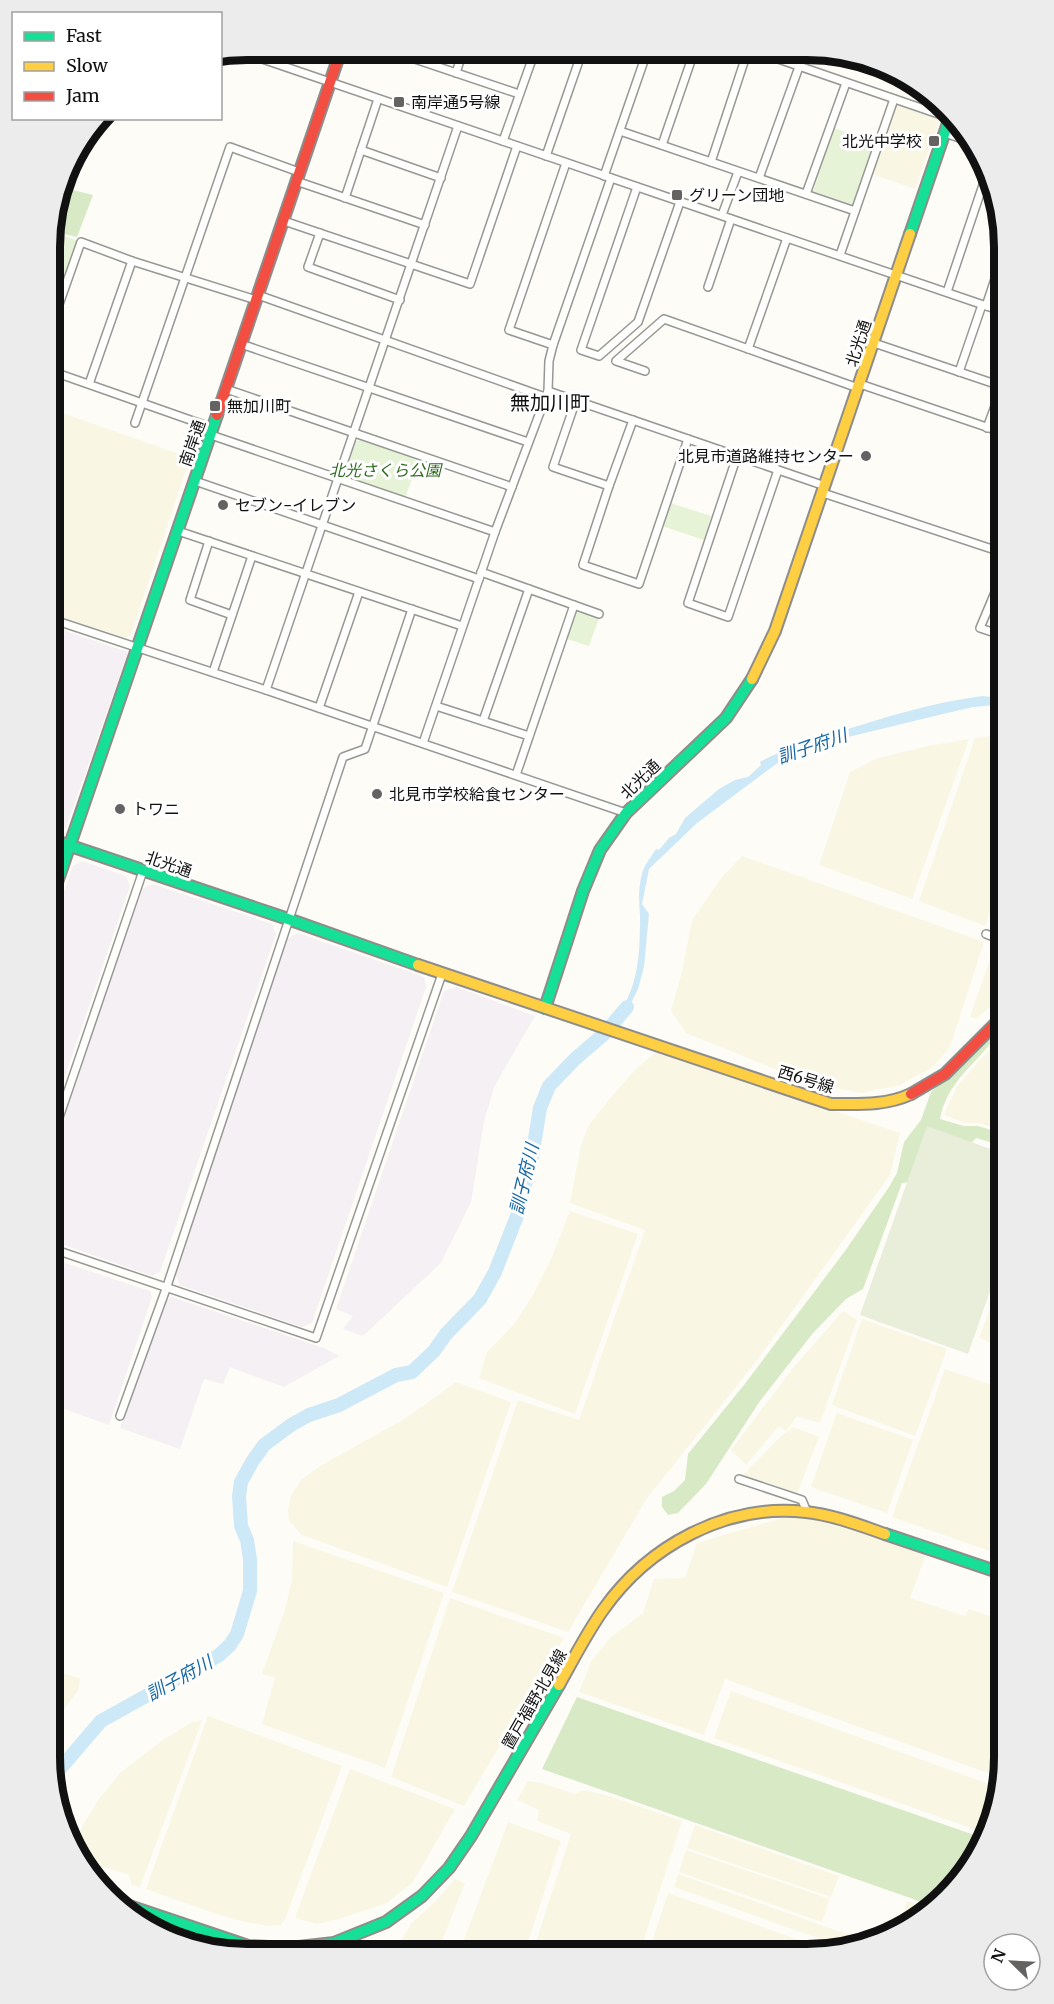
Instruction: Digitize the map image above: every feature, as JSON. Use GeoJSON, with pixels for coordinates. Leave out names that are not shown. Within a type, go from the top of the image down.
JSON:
{"type":"FeatureCollection","features":[{"type":"Feature","properties":{"kind":"street"},"geometry":{"type":"LineString","coordinates":[[265,60],[994,308]]}},
{"type":"Feature","properties":{"kind":"street","name":"南岸通"},"geometry":{"type":"LineString","coordinates":[[60,874],[338,60]]}},
{"type":"Feature","properties":{"kind":"street"},"geometry":{"type":"LineString","coordinates":[[424,60],[519,94]]}},
{"type":"Feature","properties":{"kind":"street"},"geometry":{"type":"LineString","coordinates":[[456,73],[460,60]]}},
{"type":"Feature","properties":{"kind":"street"},"geometry":{"type":"LineString","coordinates":[[503,141],[532,60]]}},
{"type":"Feature","properties":{"kind":"street"},"geometry":{"type":"LineString","coordinates":[[546,156],[579,60]]}},
{"type":"Feature","properties":{"kind":"street"},"geometry":{"type":"LineString","coordinates":[[423,743],[495,532],[546,394],[553,345],[644,60]]}},
{"type":"Feature","properties":{"kind":"street"},"geometry":{"type":"LineString","coordinates":[[662,145],[691,60]]}},
{"type":"Feature","properties":{"kind":"street"},"geometry":{"type":"LineString","coordinates":[[711,162],[745,60]]}},
{"type":"Feature","properties":{"kind":"street"},"geometry":{"type":"LineString","coordinates":[[781,60],[938,114]]}},
{"type":"Feature","properties":{"kind":"street"},"geometry":{"type":"LineString","coordinates":[[759,178],[801,60]]}},
{"type":"Feature","properties":{"kind":"street"},"geometry":{"type":"LineString","coordinates":[[806,194],[846,83]]}},
{"type":"Feature","properties":{"kind":"street"},"geometry":{"type":"LineString","coordinates":[[345,198],[378,99]]}},
{"type":"Feature","properties":{"kind":"street"},"geometry":{"type":"LineString","coordinates":[[840,255],[894,99]]}},
{"type":"Feature","properties":{"kind":"street","name":"北光通"},"geometry":{"type":"LineString","coordinates":[[60,842],[545,1008],[587,881],[600,850],[626,813],[726,718],[757,672],[775,631],[948,124]]}},
{"type":"Feature","properties":{"kind":"street"},"geometry":{"type":"LineString","coordinates":[[266,690],[458,126]]}},
{"type":"Feature","properties":{"kind":"street"},"geometry":{"type":"LineString","coordinates":[[620,131],[855,211]]}},
{"type":"Feature","properties":{"kind":"street"},"geometry":{"type":"LineString","coordinates":[[945,133],[959,138]]}},
{"type":"Feature","properties":{"kind":"street"},"geometry":{"type":"LineString","coordinates":[[284,221],[470,284],[517,146]]}},
{"type":"Feature","properties":{"kind":"street"},"geometry":{"type":"LineString","coordinates":[[135,423],[230,147],[345,198],[425,225]]}},
{"type":"Feature","properties":{"kind":"street"},"geometry":{"type":"LineString","coordinates":[[361,150],[441,178]]}},
{"type":"Feature","properties":{"kind":"street"},"geometry":{"type":"LineString","coordinates":[[553,345],[509,330],[566,163]]}},
{"type":"Feature","properties":{"kind":"street"},"geometry":{"type":"LineString","coordinates":[[722,216],[738,172]]}},
{"type":"Feature","properties":{"kind":"street"},"geometry":{"type":"LineString","coordinates":[[947,292],[983,185]]}},
{"type":"Feature","properties":{"kind":"street"},"geometry":{"type":"LineString","coordinates":[[637,187],[581,350],[599,356],[638,322],[680,202]]}},
{"type":"Feature","properties":{"kind":"street"},"geometry":{"type":"LineString","coordinates":[[708,286],[731,219]]}},
{"type":"Feature","properties":{"kind":"street"},"geometry":{"type":"LineString","coordinates":[[320,233],[308,267],[400,300]]}},
{"type":"Feature","properties":{"kind":"street"},"geometry":{"type":"LineString","coordinates":[[748,349],[786,238]]}},
{"type":"Feature","properties":{"kind":"street"},"geometry":{"type":"LineString","coordinates":[[60,302],[81,242],[132,261],[257,298],[546,394],[576,400],[778,470],[824,490],[994,550]]}},
{"type":"Feature","properties":{"kind":"street"},"geometry":{"type":"LineString","coordinates":[[89,384],[132,261]]}},
{"type":"Feature","properties":{"kind":"street"},"geometry":{"type":"LineString","coordinates":[[959,372],[994,280]]}},
{"type":"Feature","properties":{"kind":"street"},"geometry":{"type":"LineString","coordinates":[[645,371],[616,361],[664,319],[994,430]]}},
{"type":"Feature","properties":{"kind":"street"},"geometry":{"type":"LineString","coordinates":[[874,343],[994,384]]}},
{"type":"Feature","properties":{"kind":"street"},"geometry":{"type":"LineString","coordinates":[[241,344],[528,442]]}},
{"type":"Feature","properties":{"kind":"street"},"geometry":{"type":"LineString","coordinates":[[60,374],[142,403],[339,480],[495,532]]}},
{"type":"Feature","properties":{"kind":"street"},"geometry":{"type":"LineString","coordinates":[[226,389],[512,487]]}},
{"type":"Feature","properties":{"kind":"street"},"geometry":{"type":"LineString","coordinates":[[576,400],[553,467],[609,486]]}},
{"type":"Feature","properties":{"kind":"street"},"geometry":{"type":"LineString","coordinates":[[987,428],[994,410]]}},
{"type":"Feature","properties":{"kind":"street"},"geometry":{"type":"LineString","coordinates":[[633,420],[583,566],[639,584],[688,439]]}},
{"type":"Feature","properties":{"kind":"street"},"geometry":{"type":"LineString","coordinates":[[737,456],[688,603],[728,616],[778,470]]}},
{"type":"Feature","properties":{"kind":"street"},"geometry":{"type":"LineString","coordinates":[[195,481],[480,576],[529,589],[599,614]]}},
{"type":"Feature","properties":{"kind":"street"},"geometry":{"type":"LineString","coordinates":[[178,531],[462,626]]}},
{"type":"Feature","properties":{"kind":"street"},"geometry":{"type":"LineString","coordinates":[[209,541],[190,600],[232,615]]}},
{"type":"Feature","properties":{"kind":"street"},"geometry":{"type":"LineString","coordinates":[[213,672],[252,556]]}},
{"type":"Feature","properties":{"kind":"street"},"geometry":{"type":"LineString","coordinates":[[483,721],[529,589]]}},
{"type":"Feature","properties":{"kind":"street"},"geometry":{"type":"LineString","coordinates":[[319,708],[359,592]]}},
{"type":"Feature","properties":{"kind":"street"},"geometry":{"type":"LineString","coordinates":[[994,595],[980,628],[994,633]]}},
{"type":"Feature","properties":{"kind":"street"},"geometry":{"type":"LineString","coordinates":[[516,775],[574,605]]}},
{"type":"Feature","properties":{"kind":"street"},"geometry":{"type":"LineString","coordinates":[[120,1416],[166,1289],[343,757],[365,749],[412,609]]}},
{"type":"Feature","properties":{"kind":"street"},"geometry":{"type":"LineString","coordinates":[[60,622],[626,813]]}},
{"type":"Feature","properties":{"kind":"street"},"geometry":{"type":"LineString","coordinates":[[436,706],[529,736]]}},
{"type":"Feature","properties":{"kind":"street"},"geometry":{"type":"LineString","coordinates":[[60,1114],[142,871]]}},
{"type":"Feature","properties":{"kind":"street"},"geometry":{"type":"LineString","coordinates":[[986,934],[994,937]]}},
{"type":"Feature","properties":{"kind":"street"},"geometry":{"type":"LineString","coordinates":[[60,1252],[316,1338],[442,974]]}},
{"type":"Feature","properties":{"kind":"street","name":"西6号線"},"geometry":{"type":"LineString","coordinates":[[545,1008],[831,1104],[869,1105],[894,1102],[918,1092],[937,1080],[994,1025]]}},
{"type":"Feature","properties":{"kind":"street"},"geometry":{"type":"LineString","coordinates":[[740,1479],[802,1500],[807,1512]]}},
{"type":"Feature","properties":{"kind":"street","name":"置戸福野北見線"},"geometry":{"type":"LineString","coordinates":[[344,1944],[386,1922],[422,1896],[449,1868],[471,1836],[602,1611],[622,1585],[642,1566],[666,1547],[688,1534],[718,1522],[754,1514],[807,1512],[847,1521],[994,1571]]}},
{"type":"Feature","properties":{"kind":"street","name":"置戸福野北見線"},"geometry":{"type":"LineString","coordinates":[[138,1909],[240,1943]]}},
{"type":"Feature","properties":{"kind":"shaded area"},"geometry":{"type":"Polygon","coordinates":[[[896,105],[940,120],[915,189],[872,174],[896,105]]]}},
{"type":"Feature","properties":{"kind":"shaded area"},"geometry":{"type":"Polygon","coordinates":[[[60,412],[190,458],[131,635],[125,638],[60,617],[60,412]]]}},
{"type":"Feature","properties":{"kind":"shaded area"},"geometry":{"type":"Polygon","coordinates":[[[60,629],[128,652],[66,828],[60,830],[60,629]]]}},
{"type":"Feature","properties":{"kind":"shaded area"},"geometry":{"type":"Polygon","coordinates":[[[994,735],[994,901],[985,926],[919,901],[975,738],[994,735]]]}},
{"type":"Feature","properties":{"kind":"shaded area"},"geometry":{"type":"Polygon","coordinates":[[[969,739],[912,899],[819,865],[850,772],[878,758],[969,739]]]}},
{"type":"Feature","properties":{"kind":"shaded area"},"geometry":{"type":"Polygon","coordinates":[[[742,856],[984,942],[950,1047],[933,1067],[900,1085],[862,1093],[828,1087],[770,1067],[686,1033],[671,1011],[681,976],[692,920],[722,877],[742,856]]]}},
{"type":"Feature","properties":{"kind":"shaded area"},"geometry":{"type":"Polygon","coordinates":[[[82,861],[126,876],[130,886],[60,1091],[60,903],[73,866],[82,861]]]}},
{"type":"Feature","properties":{"kind":"shaded area"},"geometry":{"type":"Polygon","coordinates":[[[153,884],[272,924],[276,934],[160,1272],[152,1276],[60,1244],[60,1131],[142,889],[153,884]]]}},
{"type":"Feature","properties":{"kind":"shaded area"},"geometry":{"type":"Polygon","coordinates":[[[298,933],[424,977],[426,987],[312,1323],[302,1327],[180,1285],[175,1274],[287,939],[298,933]]]}},
{"type":"Feature","properties":{"kind":"shaded area"},"geometry":{"type":"Polygon","coordinates":[[[994,948],[994,1004],[976,1019],[970,1017],[994,948]]]}},
{"type":"Feature","properties":{"kind":"shaded area"},"geometry":{"type":"Polygon","coordinates":[[[457,987],[535,1016],[494,1087],[484,1122],[471,1202],[441,1263],[363,1336],[343,1329],[353,1316],[336,1309],[444,991],[457,987]]]}},
{"type":"Feature","properties":{"kind":"shaded area"},"geometry":{"type":"Polygon","coordinates":[[[994,1044],[994,1128],[979,1123],[965,1123],[944,1115],[957,1086],[994,1044]]]}},
{"type":"Feature","properties":{"kind":"shaded area"},"geometry":{"type":"Polygon","coordinates":[[[657,1051],[900,1133],[890,1175],[755,1363],[647,1498],[568,1632],[452,1592],[518,1400],[579,1420],[645,1230],[570,1203],[581,1145],[589,1125],[612,1096],[636,1069],[657,1051]]]}},
{"type":"Feature","properties":{"kind":"shaded area"},"geometry":{"type":"Polygon","coordinates":[[[570,1211],[638,1234],[575,1414],[479,1378],[487,1352],[515,1323],[534,1293],[551,1259],[570,1211]]]}},
{"type":"Feature","properties":{"kind":"shaded area"},"geometry":{"type":"Polygon","coordinates":[[[60,1261],[150,1291],[152,1297],[109,1425],[60,1408],[60,1261]]]}},
{"type":"Feature","properties":{"kind":"shaded area"},"geometry":{"type":"Polygon","coordinates":[[[172,1297],[324,1348],[339,1356],[284,1387],[230,1367],[223,1384],[204,1379],[180,1449],[120,1428],[164,1301],[172,1297]]]}},
{"type":"Feature","properties":{"kind":"shaded area"},"geometry":{"type":"Polygon","coordinates":[[[992,1303],[994,1304],[994,1344],[979,1338],[992,1303]]]}},
{"type":"Feature","properties":{"kind":"shaded area"},"geometry":{"type":"Polygon","coordinates":[[[843,1311],[857,1320],[820,1423],[797,1416],[786,1431],[779,1426],[746,1465],[731,1450],[793,1368],[843,1311]]]}},
{"type":"Feature","properties":{"kind":"shaded area"},"geometry":{"type":"Polygon","coordinates":[[[862,1319],[947,1349],[915,1436],[832,1405],[862,1319]]]}},
{"type":"Feature","properties":{"kind":"shaded area"},"geometry":{"type":"Polygon","coordinates":[[[945,1369],[994,1386],[994,1553],[892,1517],[945,1369]]]}},
{"type":"Feature","properties":{"kind":"shaded area"},"geometry":{"type":"Polygon","coordinates":[[[456,1382],[511,1402],[447,1587],[302,1535],[289,1521],[291,1496],[301,1480],[320,1466],[406,1418],[456,1382]]]}},
{"type":"Feature","properties":{"kind":"shaded area"},"geometry":{"type":"Polygon","coordinates":[[[837,1413],[913,1440],[887,1513],[811,1487],[837,1413]]]}},
{"type":"Feature","properties":{"kind":"shaded area"},"geometry":{"type":"Polygon","coordinates":[[[793,1427],[819,1437],[796,1496],[742,1476],[780,1437],[793,1427]]]}},
{"type":"Feature","properties":{"kind":"shaded area"},"geometry":{"type":"Polygon","coordinates":[[[786,1517],[805,1517],[845,1526],[926,1554],[910,1598],[965,1616],[969,1609],[994,1618],[993,1775],[725,1679],[704,1735],[579,1692],[592,1660],[611,1637],[643,1613],[654,1579],[685,1578],[697,1543],[786,1517]]]}},
{"type":"Feature","properties":{"kind":"shaded area"},"geometry":{"type":"Polygon","coordinates":[[[293,1541],[444,1593],[385,1768],[262,1724],[275,1678],[262,1674],[285,1610],[292,1579],[293,1541]]]}},
{"type":"Feature","properties":{"kind":"shaded area"},"geometry":{"type":"Polygon","coordinates":[[[450,1598],[564,1638],[464,1806],[391,1777],[450,1598]]]}},
{"type":"Feature","properties":{"kind":"shaded area"},"geometry":{"type":"Polygon","coordinates":[[[60,1672],[81,1679],[77,1692],[60,1715],[60,1672]]]}},
{"type":"Feature","properties":{"kind":"shaded area"},"geometry":{"type":"Polygon","coordinates":[[[731,1691],[991,1785],[990,1794],[979,1831],[714,1738],[731,1691]]]}},
{"type":"Feature","properties":{"kind":"shaded area"},"geometry":{"type":"Polygon","coordinates":[[[208,1716],[342,1766],[286,1917],[281,1925],[269,1926],[245,1922],[146,1889],[208,1716]]]}},
{"type":"Feature","properties":{"kind":"shaded area"},"geometry":{"type":"Polygon","coordinates":[[[202,1720],[140,1887],[132,1885],[129,1875],[93,1864],[78,1837],[99,1799],[120,1773],[163,1740],[192,1722],[202,1720]]]}},
{"type":"Feature","properties":{"kind":"shaded area"},"geometry":{"type":"Polygon","coordinates":[[[350,1769],[455,1809],[413,1882],[387,1903],[317,1924],[295,1918],[350,1769]]]}},
{"type":"Feature","properties":{"kind":"shaded area"},"geometry":{"type":"Polygon","coordinates":[[[528,1781],[542,1783],[575,1794],[584,1790],[609,1796],[682,1821],[642,1944],[535,1944],[571,1834],[537,1821],[539,1810],[517,1800],[528,1781]]]}},
{"type":"Feature","properties":{"kind":"shaded area"},"geometry":{"type":"Polygon","coordinates":[[[508,1822],[561,1841],[527,1944],[462,1944],[508,1822]]]}},
{"type":"Feature","properties":{"kind":"shaded area"},"geometry":{"type":"Polygon","coordinates":[[[695,1825],[839,1876],[831,1897],[687,1848],[695,1825]]]}},
{"type":"Feature","properties":{"kind":"shaded area"},"geometry":{"type":"Polygon","coordinates":[[[686,1850],[830,1899],[822,1922],[679,1872],[686,1850]]]}},
{"type":"Feature","properties":{"kind":"shaded area"},"geometry":{"type":"Polygon","coordinates":[[[678,1874],[855,1937],[830,1942],[674,1887],[678,1874]]]}},
{"type":"Feature","properties":{"kind":"shaded area"},"geometry":{"type":"Polygon","coordinates":[[[455,1879],[465,1883],[441,1944],[399,1944],[411,1924],[455,1879]]]}},
{"type":"Feature","properties":{"kind":"shaded area"},"geometry":{"type":"Polygon","coordinates":[[[668,1893],[810,1944],[807,1944],[651,1944],[668,1893]]]}},
{"type":"Feature","properties":{"kind":"shaded area"},"geometry":{"type":"Polygon","coordinates":[[[907,1901],[920,1906],[911,1913],[901,1919],[907,1901]]]}},
{"type":"Feature","properties":{"kind":"shaded area"},"geometry":{"type":"Polygon","coordinates":[[[160,1923],[215,1941],[198,1938],[160,1923]]]}},
{"type":"Feature","properties":{"kind":"green space"},"geometry":{"type":"Polygon","coordinates":[[[834,128],[874,142],[853,205],[813,191],[834,128]]]}},
{"type":"Feature","properties":{"kind":"green space"},"geometry":{"type":"Polygon","coordinates":[[[69,189],[93,195],[77,237],[64,234],[60,242],[69,189]]]}},
{"type":"Feature","properties":{"kind":"green space"},"geometry":{"type":"Polygon","coordinates":[[[61,235],[81,242],[64,291],[60,289],[61,235]]]}},
{"type":"Feature","properties":{"kind":"green space","name":"北光さくら公園"},"geometry":{"type":"Polygon","coordinates":[[[360,440],[419,460],[405,498],[346,478],[344,473],[355,442],[360,440]]]}},
{"type":"Feature","properties":{"kind":"green space"},"geometry":{"type":"Polygon","coordinates":[[[670,503],[711,516],[704,540],[662,526],[670,503]]]}},
{"type":"Feature","properties":{"kind":"green space"},"geometry":{"type":"Polygon","coordinates":[[[577,610],[599,618],[589,646],[567,639],[577,610]]]}},
{"type":"Feature","properties":{"kind":"green space"},"geometry":{"type":"Polygon","coordinates":[[[994,1031],[994,1038],[949,1094],[940,1119],[994,1131],[994,1143],[976,1138],[963,1151],[922,1180],[902,1183],[863,1289],[846,1299],[813,1333],[760,1401],[706,1484],[678,1513],[668,1515],[662,1507],[662,1497],[674,1491],[685,1480],[688,1454],[744,1385],[845,1251],[889,1187],[897,1173],[904,1142],[921,1120],[931,1092],[982,1046],[994,1031]]]}},
{"type":"Feature","properties":{"kind":"green space"},"geometry":{"type":"Polygon","coordinates":[[[927,1126],[994,1150],[994,1280],[968,1354],[860,1315],[927,1126]]]}},
{"type":"Feature","properties":{"kind":"green space"},"geometry":{"type":"Polygon","coordinates":[[[577,1697],[977,1836],[955,1871],[924,1903],[542,1769],[577,1697]]]}},
{"type":"Feature","properties":{"kind":"water","name":"訓子府川"},"geometry":{"type":"Polygon","coordinates":[[[983,696],[994,698],[994,705],[973,707],[840,739],[787,756],[697,823],[649,869],[642,904],[649,914],[644,967],[638,989],[622,1022],[615,1020],[629,995],[636,970],[639,944],[639,890],[643,871],[656,849],[659,850],[669,838],[676,834],[685,818],[719,789],[735,780],[748,777],[761,765],[760,762],[779,753],[838,732],[946,702],[983,696]]]}},
{"type":"Feature","properties":{"kind":"waterway","name":"訓子府川"},"geometry":{"type":"LineString","coordinates":[[60,1769],[101,1721],[218,1656],[230,1645],[237,1634],[250,1591],[250,1559],[247,1540],[241,1526],[239,1496],[241,1482],[252,1462],[264,1445],[291,1425],[309,1415],[339,1405],[396,1375],[412,1372],[480,1299],[495,1272],[517,1216],[532,1157],[540,1108],[549,1086],[604,1034],[627,1007]]}},
{"type":"Feature","properties":{"kind":"traffic: fast"},"geometry":{"type":"LineString","coordinates":[[910,234],[948,124]]}},
{"type":"Feature","properties":{"kind":"traffic: fast"},"geometry":{"type":"LineString","coordinates":[[60,874],[217,415]]}},
{"type":"Feature","properties":{"kind":"traffic: fast"},"geometry":{"type":"LineString","coordinates":[[545,1008],[583,891],[600,850],[626,813],[726,718],[752,679]]}},
{"type":"Feature","properties":{"kind":"traffic: fast"},"geometry":{"type":"LineString","coordinates":[[60,842],[418,965]]}},
{"type":"Feature","properties":{"kind":"traffic: fast"},"geometry":{"type":"LineString","coordinates":[[885,1534],[994,1571]]}},
{"type":"Feature","properties":{"kind":"traffic: fast"},"geometry":{"type":"LineString","coordinates":[[325,1944],[334,1943],[386,1922],[422,1896],[449,1868],[471,1836],[559,1685]]}},
{"type":"Feature","properties":{"kind":"traffic: fast"},"geometry":{"type":"LineString","coordinates":[[138,1909],[240,1943]]}},
{"type":"Feature","properties":{"kind":"traffic: slow"},"geometry":{"type":"LineString","coordinates":[[752,679],[775,631],[910,234]]}},
{"type":"Feature","properties":{"kind":"traffic: slow"},"geometry":{"type":"LineString","coordinates":[[418,965],[831,1104],[891,1101],[911,1094]]}},
{"type":"Feature","properties":{"kind":"traffic: slow"},"geometry":{"type":"LineString","coordinates":[[559,1685],[597,1619],[621,1587],[642,1566],[666,1548],[691,1534],[718,1522],[776,1511],[826,1515],[885,1534]]}},
{"type":"Feature","properties":{"kind":"traffic: jam"},"geometry":{"type":"LineString","coordinates":[[217,415],[338,60]]}},
{"type":"Feature","properties":{"kind":"traffic: jam"},"geometry":{"type":"LineString","coordinates":[[911,1094],[945,1074],[994,1025]]}},
{"type":"Feature","properties":{"kind":"place","name":"南岸通5号線"},"geometry":{"type":"Point","coordinates":[399,102]}},
{"type":"Feature","properties":{"kind":"place","name":"北光中学校"},"geometry":{"type":"Point","coordinates":[934,141]}},
{"type":"Feature","properties":{"kind":"place","name":"グリーン団地"},"geometry":{"type":"Point","coordinates":[677,195]}},
{"type":"Feature","properties":{"kind":"place","name":"無加川町"},"geometry":{"type":"Point","coordinates":[215,406]}},
{"type":"Feature","properties":{"kind":"place","name":"北見市道路維持センター"},"geometry":{"type":"Point","coordinates":[866,456]}},
{"type":"Feature","properties":{"kind":"place","name":"セブン-イレブン"},"geometry":{"type":"Point","coordinates":[223,505]}},
{"type":"Feature","properties":{"kind":"place","name":"北見市学校給食センター"},"geometry":{"type":"Point","coordinates":[377,794]}},
{"type":"Feature","properties":{"kind":"place","name":"トワニ"},"geometry":{"type":"Point","coordinates":[120,809]}},
{"type":"Feature","properties":{"kind":"district","name":"無加川町"},"geometry":{"type":"Point","coordinates":[550,402]}}]}
